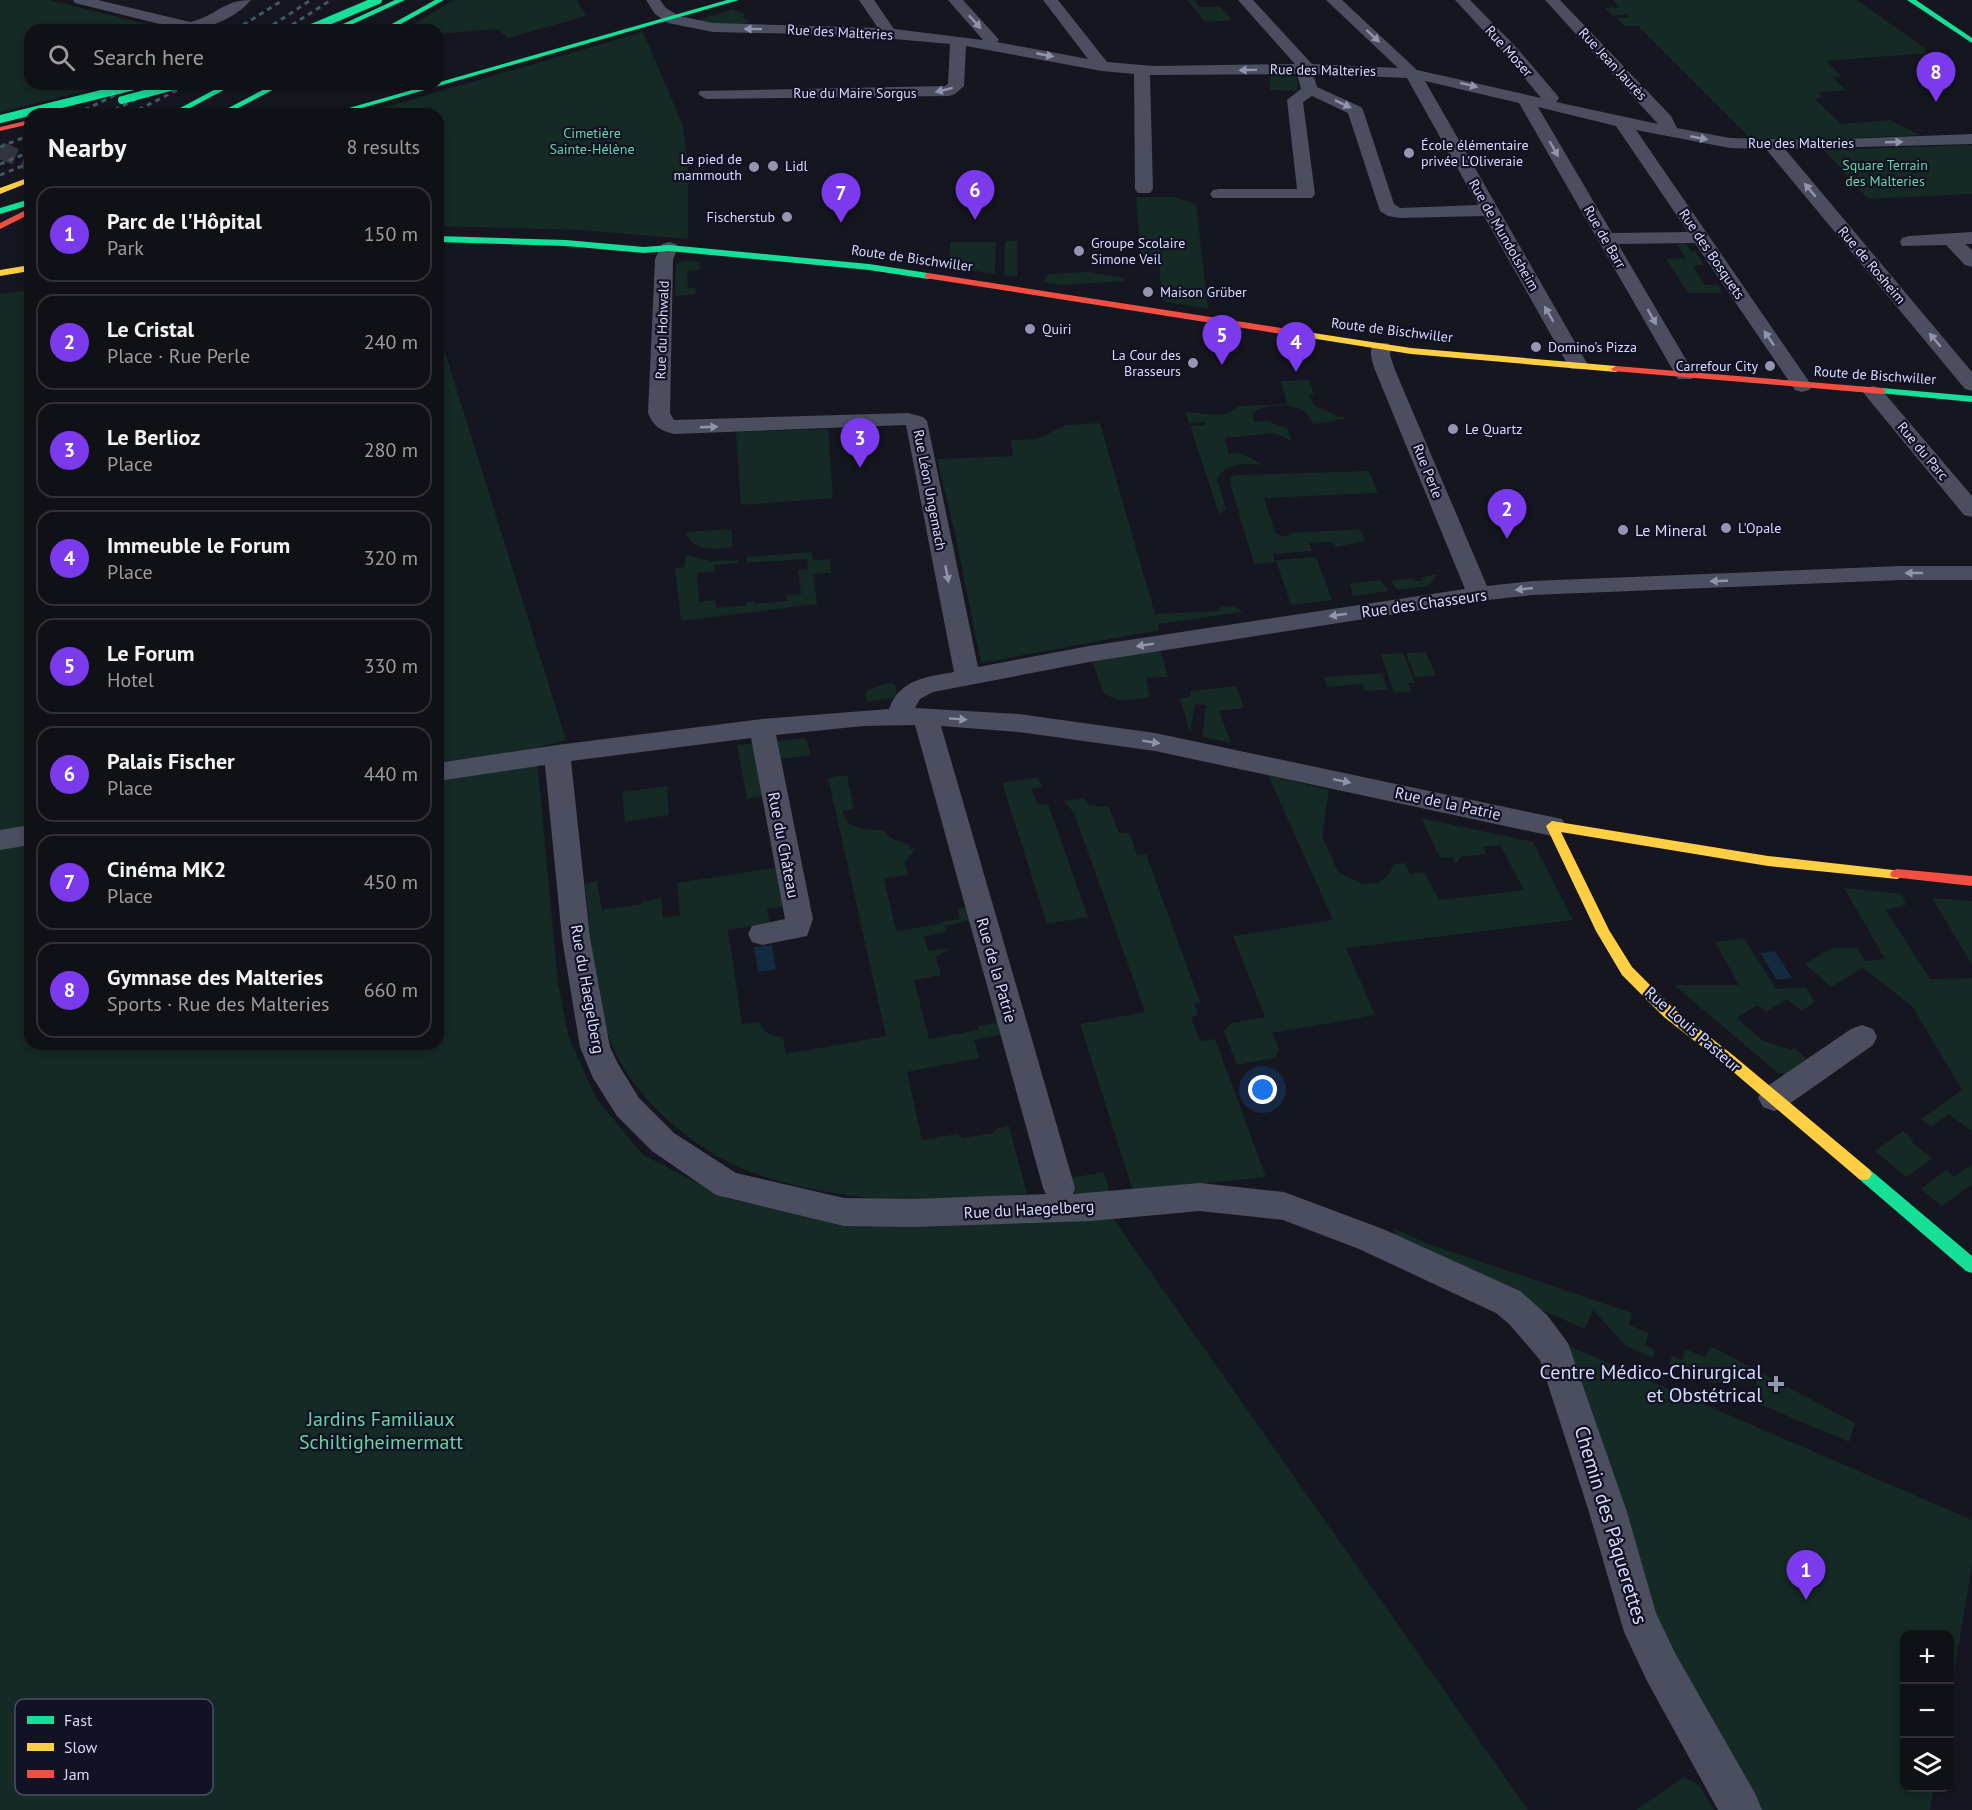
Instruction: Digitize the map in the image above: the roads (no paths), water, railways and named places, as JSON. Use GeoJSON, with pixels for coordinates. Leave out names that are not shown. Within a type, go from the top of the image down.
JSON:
{"type":"FeatureCollection","features":[{"type":"Feature","properties":{"kind":"main road"},"geometry":{"type":"LineString","coordinates":[[324,24],[360,0]]}},
{"type":"Feature","properties":{"kind":"main road"},"geometry":{"type":"LineString","coordinates":[[321,24],[378,0]]}},
{"type":"Feature","properties":{"kind":"main road"},"geometry":{"type":"LineString","coordinates":[[347,24],[401,0]]}},
{"type":"Feature","properties":{"kind":"main road"},"geometry":{"type":"LineString","coordinates":[[396,24],[440,0]]}},
{"type":"Feature","properties":{"kind":"main road"},"geometry":{"type":"LineString","coordinates":[[444,82],[735,0]]}},
{"type":"Feature","properties":{"kind":"main road"},"geometry":{"type":"LineString","coordinates":[[1911,0],[1972,41]]}},
{"type":"Feature","properties":{"kind":"main road"},"geometry":{"type":"LineString","coordinates":[[45,108],[118,90]]}},
{"type":"Feature","properties":{"kind":"main road"},"geometry":{"type":"LineString","coordinates":[[88,108],[156,90]]}},
{"type":"Feature","properties":{"kind":"main road"},"geometry":{"type":"LineString","coordinates":[[185,108],[219,90]]}},
{"type":"Feature","properties":{"kind":"main road"},"geometry":{"type":"LineString","coordinates":[[233,108],[268,90]]}},
{"type":"Feature","properties":{"kind":"main road"},"geometry":{"type":"LineString","coordinates":[[353,108],[416,90]]}},
{"type":"Feature","properties":{"kind":"main road"},"geometry":{"type":"LineString","coordinates":[[0,119],[24,113]]}},
{"type":"Feature","properties":{"kind":"main road"},"geometry":{"type":"LineString","coordinates":[[0,129],[24,123]]}},
{"type":"Feature","properties":{"kind":"main road"},"geometry":{"type":"LineString","coordinates":[[0,191],[24,181]]}},
{"type":"Feature","properties":{"kind":"main road"},"geometry":{"type":"LineString","coordinates":[[0,211],[24,204]]}},
{"type":"Feature","properties":{"kind":"main road"},"geometry":{"type":"LineString","coordinates":[[0,226],[24,214]]}},
{"type":"Feature","properties":{"kind":"main road","name":"Route de Bischwiller"},"geometry":{"type":"LineString","coordinates":[[444,233],[604,239],[648,242],[669,248]]}},
{"type":"Feature","properties":{"kind":"main road","name":"Route de Bischwiller"},"geometry":{"type":"LineString","coordinates":[[444,239],[566,243],[644,250],[669,248],[869,267],[1381,347],[1802,386],[1972,399]]}},
{"type":"Feature","properties":{"kind":"main road"},"geometry":{"type":"LineString","coordinates":[[0,273],[24,269]]}},
{"type":"Feature","properties":{"kind":"main road","name":"Rue de la Patrie"},"geometry":{"type":"LineString","coordinates":[[1552,826],[1768,861],[1972,881]]}},
{"type":"Feature","properties":{"kind":"main road","name":"Rue Louis Pasteur"},"geometry":{"type":"LineString","coordinates":[[1552,826],[1604,931],[1627,971],[1669,1013],[1972,1266]]}},
{"type":"Feature","properties":{"kind":"street"},"geometry":{"type":"LineString","coordinates":[[80,0],[103,2],[177,24]]}},
{"type":"Feature","properties":{"kind":"street"},"geometry":{"type":"LineString","coordinates":[[203,24],[244,0]]}},
{"type":"Feature","properties":{"kind":"street","name":"Rue des Malteries"},"geometry":{"type":"LineString","coordinates":[[635,0],[642,4],[653,3],[671,17],[697,28],[820,30],[958,40],[1102,66],[1142,70],[1221,76],[1306,69],[1411,73],[1622,122],[1721,142],[1772,145],[1972,139]]}},
{"type":"Feature","properties":{"kind":"street"},"geometry":{"type":"LineString","coordinates":[[866,0],[885,24],[888,34]]}},
{"type":"Feature","properties":{"kind":"street"},"geometry":{"type":"LineString","coordinates":[[955,0],[989,37],[991,40],[988,45]]}},
{"type":"Feature","properties":{"kind":"street"},"geometry":{"type":"LineString","coordinates":[[1050,0],[1102,66]]}},
{"type":"Feature","properties":{"kind":"street"},"geometry":{"type":"LineString","coordinates":[[1245,0],[1306,69],[1307,87],[1355,110],[1386,207],[1389,210],[1400,213],[1489,210]]}},
{"type":"Feature","properties":{"kind":"street","name":"Rue de Mundolsheim"},"geometry":{"type":"LineString","coordinates":[[1333,0],[1411,73],[1578,364]]}},
{"type":"Feature","properties":{"kind":"street","name":"Rue Moser"},"geometry":{"type":"LineString","coordinates":[[1462,0],[1510,50],[1551,98],[1545,104]]}},
{"type":"Feature","properties":{"kind":"street","name":"Rue Jean Jaurès"},"geometry":{"type":"LineString","coordinates":[[1552,0],[1665,120],[1670,132]]}},
{"type":"Feature","properties":{"kind":"street","name":"Rue du Maire Sorgus"},"geometry":{"type":"LineString","coordinates":[[706,94],[949,91],[956,86],[958,40]]}},
{"type":"Feature","properties":{"kind":"street"},"geometry":{"type":"LineString","coordinates":[[1142,70],[1144,189]]}},
{"type":"Feature","properties":{"kind":"street"},"geometry":{"type":"LineString","coordinates":[[1219,194],[1306,194],[1295,100],[1311,90]]}},
{"type":"Feature","properties":{"kind":"street","name":"Rue de Barr"},"geometry":{"type":"LineString","coordinates":[[1524,98],[1685,375]]}},
{"type":"Feature","properties":{"kind":"street","name":"Rue des Bosquets"},"geometry":{"type":"LineString","coordinates":[[1622,122],[1802,386]]}},
{"type":"Feature","properties":{"kind":"street","name":"Rue de Rosheim"},"geometry":{"type":"LineString","coordinates":[[1772,145],[1972,385]]}},
{"type":"Feature","properties":{"kind":"street"},"geometry":{"type":"LineString","coordinates":[[1606,239],[1700,237]]}},
{"type":"Feature","properties":{"kind":"street"},"geometry":{"type":"LineString","coordinates":[[1909,242],[1972,238]]}},
{"type":"Feature","properties":{"kind":"street"},"geometry":{"type":"LineString","coordinates":[[1950,239],[1972,261]]}},
{"type":"Feature","properties":{"kind":"street","name":"Rue du Hohwald"},"geometry":{"type":"LineString","coordinates":[[659,413],[663,259],[669,248]]}},
{"type":"Feature","properties":{"kind":"street","name":"Rue Perle"},"geometry":{"type":"LineString","coordinates":[[1381,347],[1380,355],[1385,370],[1479,594]]}},
{"type":"Feature","properties":{"kind":"street","name":"Rue du Parc"},"geometry":{"type":"LineString","coordinates":[[1873,392],[1972,510]]}},
{"type":"Feature","properties":{"kind":"street","name":"Rue Léon Ungemach"},"geometry":{"type":"LineString","coordinates":[[659,413],[667,426],[675,429],[908,418],[916,421],[968,678]]}},
{"type":"Feature","properties":{"kind":"street","name":"Rue des Chasseurs"},"geometry":{"type":"LineString","coordinates":[[912,716],[904,703],[912,691],[927,685],[1100,652],[1479,594],[1532,588],[1899,573],[1972,573]]}},
{"type":"Feature","properties":{"kind":"street","name":"Rue de la Patrie"},"geometry":{"type":"LineString","coordinates":[[912,716],[1059,1188]]}},
{"type":"Feature","properties":{"kind":"street","name":"Rue de la Patrie"},"geometry":{"type":"LineString","coordinates":[[444,771],[762,728],[912,716],[1029,724],[1155,742],[1552,826]]}},
{"type":"Feature","properties":{"kind":"street","name":"Rue du Château"},"geometry":{"type":"LineString","coordinates":[[762,728],[799,919],[797,928],[762,934]]}},
{"type":"Feature","properties":{"kind":"street","name":"Rue du Haegelberg"},"geometry":{"type":"LineString","coordinates":[[557,754],[576,938],[595,1047],[604,1069],[628,1107],[663,1142],[728,1185],[844,1212],[946,1212],[1105,1205]]}},
{"type":"Feature","properties":{"kind":"street"},"geometry":{"type":"LineString","coordinates":[[0,840],[24,836]]}},
{"type":"Feature","properties":{"kind":"street"},"geometry":{"type":"LineString","coordinates":[[1773,1098],[1862,1037]]}},
{"type":"Feature","properties":{"kind":"street","name":"Chemin des Pâquerettes"},"geometry":{"type":"LineString","coordinates":[[1105,1205],[1200,1197],[1284,1206],[1371,1239],[1508,1302],[1527,1317],[1544,1334],[1556,1354],[1608,1512],[1638,1618],[1661,1667],[1742,1810]]}},
{"type":"Feature","properties":{"kind":"water"},"geometry":{"type":"Polygon","coordinates":[[[772,945],[776,969],[758,972],[754,947],[772,945]]]}},
{"type":"Feature","properties":{"kind":"water"},"geometry":{"type":"Polygon","coordinates":[[[1775,951],[1792,978],[1777,980],[1760,953],[1775,951]]]}},
{"type":"Feature","properties":{"kind":"tunnel"},"geometry":{"type":"LineString","coordinates":[[0,150],[24,160]]}},
{"type":"Feature","properties":{"kind":"railway"},"geometry":{"type":"LineString","coordinates":[[245,24],[283,0]]}},
{"type":"Feature","properties":{"kind":"railway"},"geometry":{"type":"LineString","coordinates":[[274,24],[311,0]]}},
{"type":"Feature","properties":{"kind":"railway"},"geometry":{"type":"LineString","coordinates":[[293,24],[331,0]]}},
{"type":"Feature","properties":{"kind":"railway"},"geometry":{"type":"LineString","coordinates":[[88,108],[126,90]]}},
{"type":"Feature","properties":{"kind":"railway"},"geometry":{"type":"LineString","coordinates":[[118,108],[155,90]]}},
{"type":"Feature","properties":{"kind":"railway"},"geometry":{"type":"LineString","coordinates":[[142,108],[177,90]]}},
{"type":"Feature","properties":{"kind":"railway"},"geometry":{"type":"LineString","coordinates":[[0,147],[24,137]]}},
{"type":"Feature","properties":{"kind":"railway"},"geometry":{"type":"LineString","coordinates":[[0,164],[24,154]]}},
{"type":"Feature","properties":{"kind":"railway"},"geometry":{"type":"LineString","coordinates":[[0,175],[24,165]]}},
{"type":"Feature","properties":{"kind":"place","name":"Gymnase des Malteries"},"geometry":{"type":"Point","coordinates":[1936,102]}},
{"type":"Feature","properties":{"kind":"place","name":"École élémentaire privée L'Oliveraie"},"geometry":{"type":"Point","coordinates":[1409,153]}},
{"type":"Feature","properties":{"kind":"place","name":"Lidl"},"geometry":{"type":"Point","coordinates":[773,166]}},
{"type":"Feature","properties":{"kind":"place","name":"Le pied de mammouth"},"geometry":{"type":"Point","coordinates":[754,167]}},
{"type":"Feature","properties":{"kind":"place","name":"Fischerstub"},"geometry":{"type":"Point","coordinates":[787,217]}},
{"type":"Feature","properties":{"kind":"place","name":"Palais Fischer"},"geometry":{"type":"Point","coordinates":[975,220]}},
{"type":"Feature","properties":{"kind":"place","name":"Cinéma MK2"},"geometry":{"type":"Point","coordinates":[841,223]}},
{"type":"Feature","properties":{"kind":"place","name":"Groupe Scolaire Simone Veil"},"geometry":{"type":"Point","coordinates":[1079,251]}},
{"type":"Feature","properties":{"kind":"place","name":"Maison Grüber"},"geometry":{"type":"Point","coordinates":[1148,292]}},
{"type":"Feature","properties":{"kind":"place","name":"Quiri"},"geometry":{"type":"Point","coordinates":[1030,329]}},
{"type":"Feature","properties":{"kind":"place","name":"Domino's Pizza"},"geometry":{"type":"Point","coordinates":[1536,347]}},
{"type":"Feature","properties":{"kind":"place","name":"La Cour des Brasseurs"},"geometry":{"type":"Point","coordinates":[1193,363]}},
{"type":"Feature","properties":{"kind":"place","name":"Le Forum"},"geometry":{"type":"Point","coordinates":[1222,365]}},
{"type":"Feature","properties":{"kind":"place","name":"Carrefour City"},"geometry":{"type":"Point","coordinates":[1770,366]}},
{"type":"Feature","properties":{"kind":"place","name":"Immeuble le Forum"},"geometry":{"type":"Point","coordinates":[1296,372]}},
{"type":"Feature","properties":{"kind":"place","name":"Le Quartz"},"geometry":{"type":"Point","coordinates":[1453,429]}},
{"type":"Feature","properties":{"kind":"place","name":"Le Berlioz"},"geometry":{"type":"Point","coordinates":[860,468]}},
{"type":"Feature","properties":{"kind":"place","name":"L'Opale"},"geometry":{"type":"Point","coordinates":[1726,528]}},
{"type":"Feature","properties":{"kind":"place","name":"Le Mineral"},"geometry":{"type":"Point","coordinates":[1623,530]}},
{"type":"Feature","properties":{"kind":"place","name":"Le Cristal"},"geometry":{"type":"Point","coordinates":[1507,539]}},
{"type":"Feature","properties":{"kind":"place","name":"Centre Médico-Chirurgical et Obstétrical"},"geometry":{"type":"Point","coordinates":[1776,1384]}},
{"type":"Feature","properties":{"kind":"place","name":"Parc de l'Hôpital"},"geometry":{"type":"Point","coordinates":[1806,1600]}},
{"type":"Feature","properties":{"kind":"park label","name":"Cimetière Sainte-Hélène"},"geometry":{"type":"Point","coordinates":[592,142]}},
{"type":"Feature","properties":{"kind":"park label","name":"Square Terrain des Malteries"},"geometry":{"type":"Point","coordinates":[1885,174]}},
{"type":"Feature","properties":{"kind":"park label","name":"Jardins Familiaux Schiltigheimermatt"},"geometry":{"type":"Point","coordinates":[381,1430]}}]}
